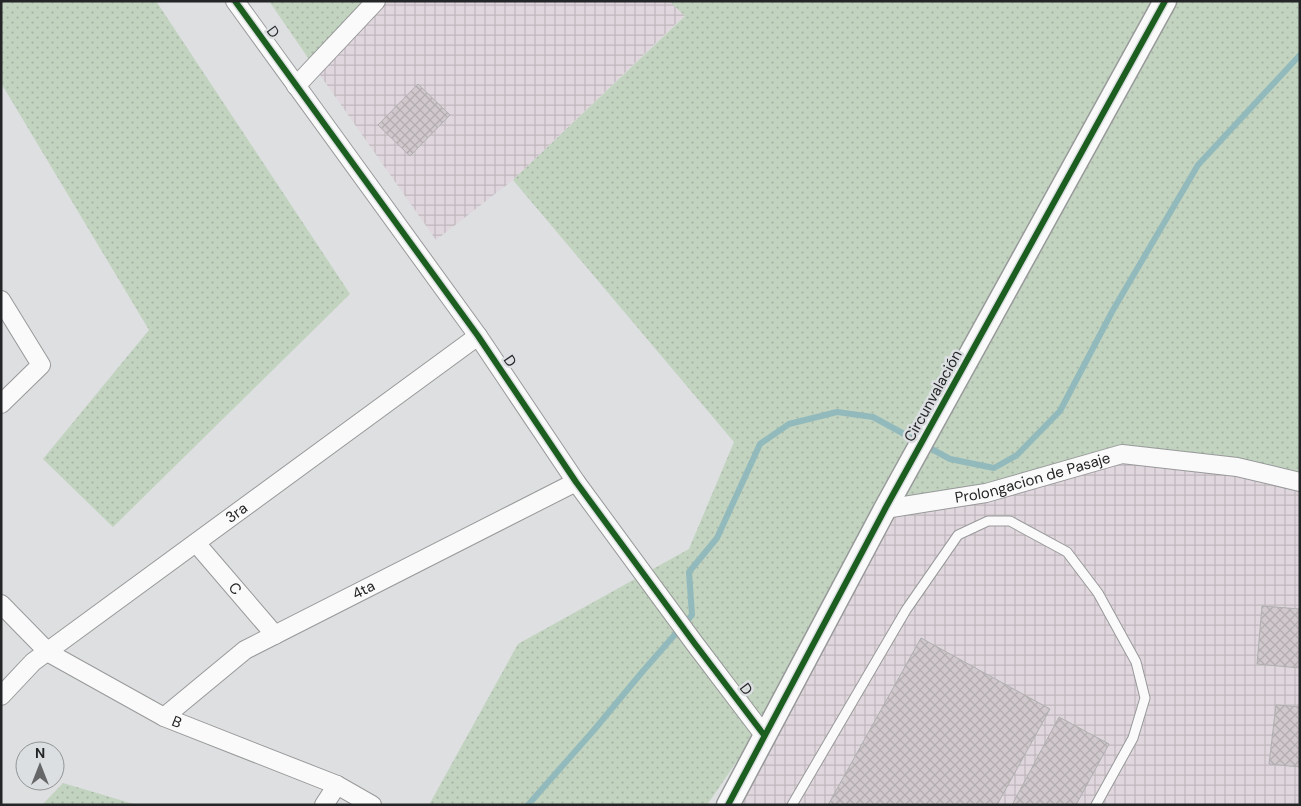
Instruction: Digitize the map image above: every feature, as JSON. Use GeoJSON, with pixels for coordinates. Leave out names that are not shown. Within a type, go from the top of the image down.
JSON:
{"type":"FeatureCollection","features":[{"type":"Feature","properties":{"kind":"street","name":"D"},"geometry":{"type":"LineString","coordinates":[[235,1],[478,336],[576,482],[764,735]]}},
{"type":"Feature","properties":{"kind":"street"},"geometry":{"type":"LineString","coordinates":[[296,86],[376,1]]}},
{"type":"Feature","properties":{"kind":"street","name":"Circunvalación"},"geometry":{"type":"LineString","coordinates":[[728,805],[885,509],[1165,1]]}},
{"type":"Feature","properties":{"kind":"street"},"geometry":{"type":"LineString","coordinates":[[1,300],[41,365],[1,404]]}},
{"type":"Feature","properties":{"kind":"street","name":"3ra"},"geometry":{"type":"LineString","coordinates":[[1,696],[33,662],[478,336]]}},
{"type":"Feature","properties":{"kind":"street","name":"Prolongacion de Pasaje"},"geometry":{"type":"LineString","coordinates":[[885,509],[986,493],[1122,454],[1237,467],[1300,482]]}},
{"type":"Feature","properties":{"kind":"street","name":"4ta"},"geometry":{"type":"LineString","coordinates":[[164,717],[245,650],[576,482]]}},
{"type":"Feature","properties":{"kind":"street","name":"C"},"geometry":{"type":"LineString","coordinates":[[196,543],[275,635]]}},
{"type":"Feature","properties":{"kind":"street","name":"B"},"geometry":{"type":"LineString","coordinates":[[1,604],[48,652],[164,717],[337,786],[372,805]]}},
{"type":"Feature","properties":{"kind":"street"},"geometry":{"type":"LineString","coordinates":[[324,805],[337,786]]}},
{"type":"Feature","properties":{"kind":"lane"},"geometry":{"type":"LineString","coordinates":[[792,805],[906,610],[958,535],[988,521],[1010,521],[1067,552],[1098,593],[1136,662],[1145,698],[1133,738],[1096,805]]}},
{"type":"Feature","properties":{"kind":"shaded area"},"geometry":{"type":"Polygon","coordinates":[[[374,1],[669,1],[685,15],[513,180],[436,240],[313,65],[374,1]]]}},
{"type":"Feature","properties":{"kind":"shaded area"},"geometry":{"type":"Polygon","coordinates":[[[1122,454],[1300,482],[1300,805],[729,805],[885,509],[1122,454]]]}},
{"type":"Feature","properties":{"kind":"green space"},"geometry":{"type":"Polygon","coordinates":[[[1,1],[156,1],[350,294],[113,527],[43,459],[149,330],[1,83],[1,1]]]}},
{"type":"Feature","properties":{"kind":"green space"},"geometry":{"type":"Polygon","coordinates":[[[269,1],[374,1],[313,65],[269,1]]]}},
{"type":"Feature","properties":{"kind":"green space"},"geometry":{"type":"Polygon","coordinates":[[[669,1],[1300,1],[1300,482],[1122,454],[884,509],[770,713],[707,805],[429,805],[518,644],[689,549],[734,442],[513,180],[685,16],[669,1]]]}},
{"type":"Feature","properties":{"kind":"green space"},"geometry":{"type":"Polygon","coordinates":[[[65,784],[137,805],[42,805],[55,791],[65,791],[65,784]]]}},
{"type":"Feature","properties":{"kind":"building"},"geometry":{"type":"Polygon","coordinates":[[[418,84],[450,115],[410,156],[378,125],[418,84]]]}},
{"type":"Feature","properties":{"kind":"building"},"geometry":{"type":"Polygon","coordinates":[[[1262,606],[1300,609],[1300,668],[1257,664],[1262,606]]]}},
{"type":"Feature","properties":{"kind":"building"},"geometry":{"type":"Polygon","coordinates":[[[921,638],[1050,709],[997,805],[828,805],[921,638]]]}},
{"type":"Feature","properties":{"kind":"building"},"geometry":{"type":"Polygon","coordinates":[[[1276,705],[1300,707],[1300,767],[1269,764],[1276,705]]]}},
{"type":"Feature","properties":{"kind":"building"},"geometry":{"type":"Polygon","coordinates":[[[1059,717],[1109,744],[1076,805],[1012,805],[1059,717]]]}},
{"type":"Feature","properties":{"kind":"waterway"},"geometry":{"type":"LineString","coordinates":[[528,805],[692,615],[689,572],[717,538],[760,444],[789,424],[837,412],[873,417],[950,459],[994,468],[1017,455],[1060,411],[1113,310],[1198,165],[1300,55]]}},
{"type":"Feature","properties":{"kind":"cycle path"},"geometry":{"type":"LineString","coordinates":[[235,1],[478,336],[576,482],[764,735]]}},
{"type":"Feature","properties":{"kind":"cycle path"},"geometry":{"type":"LineString","coordinates":[[728,805],[885,509],[1165,1]]}}]}
